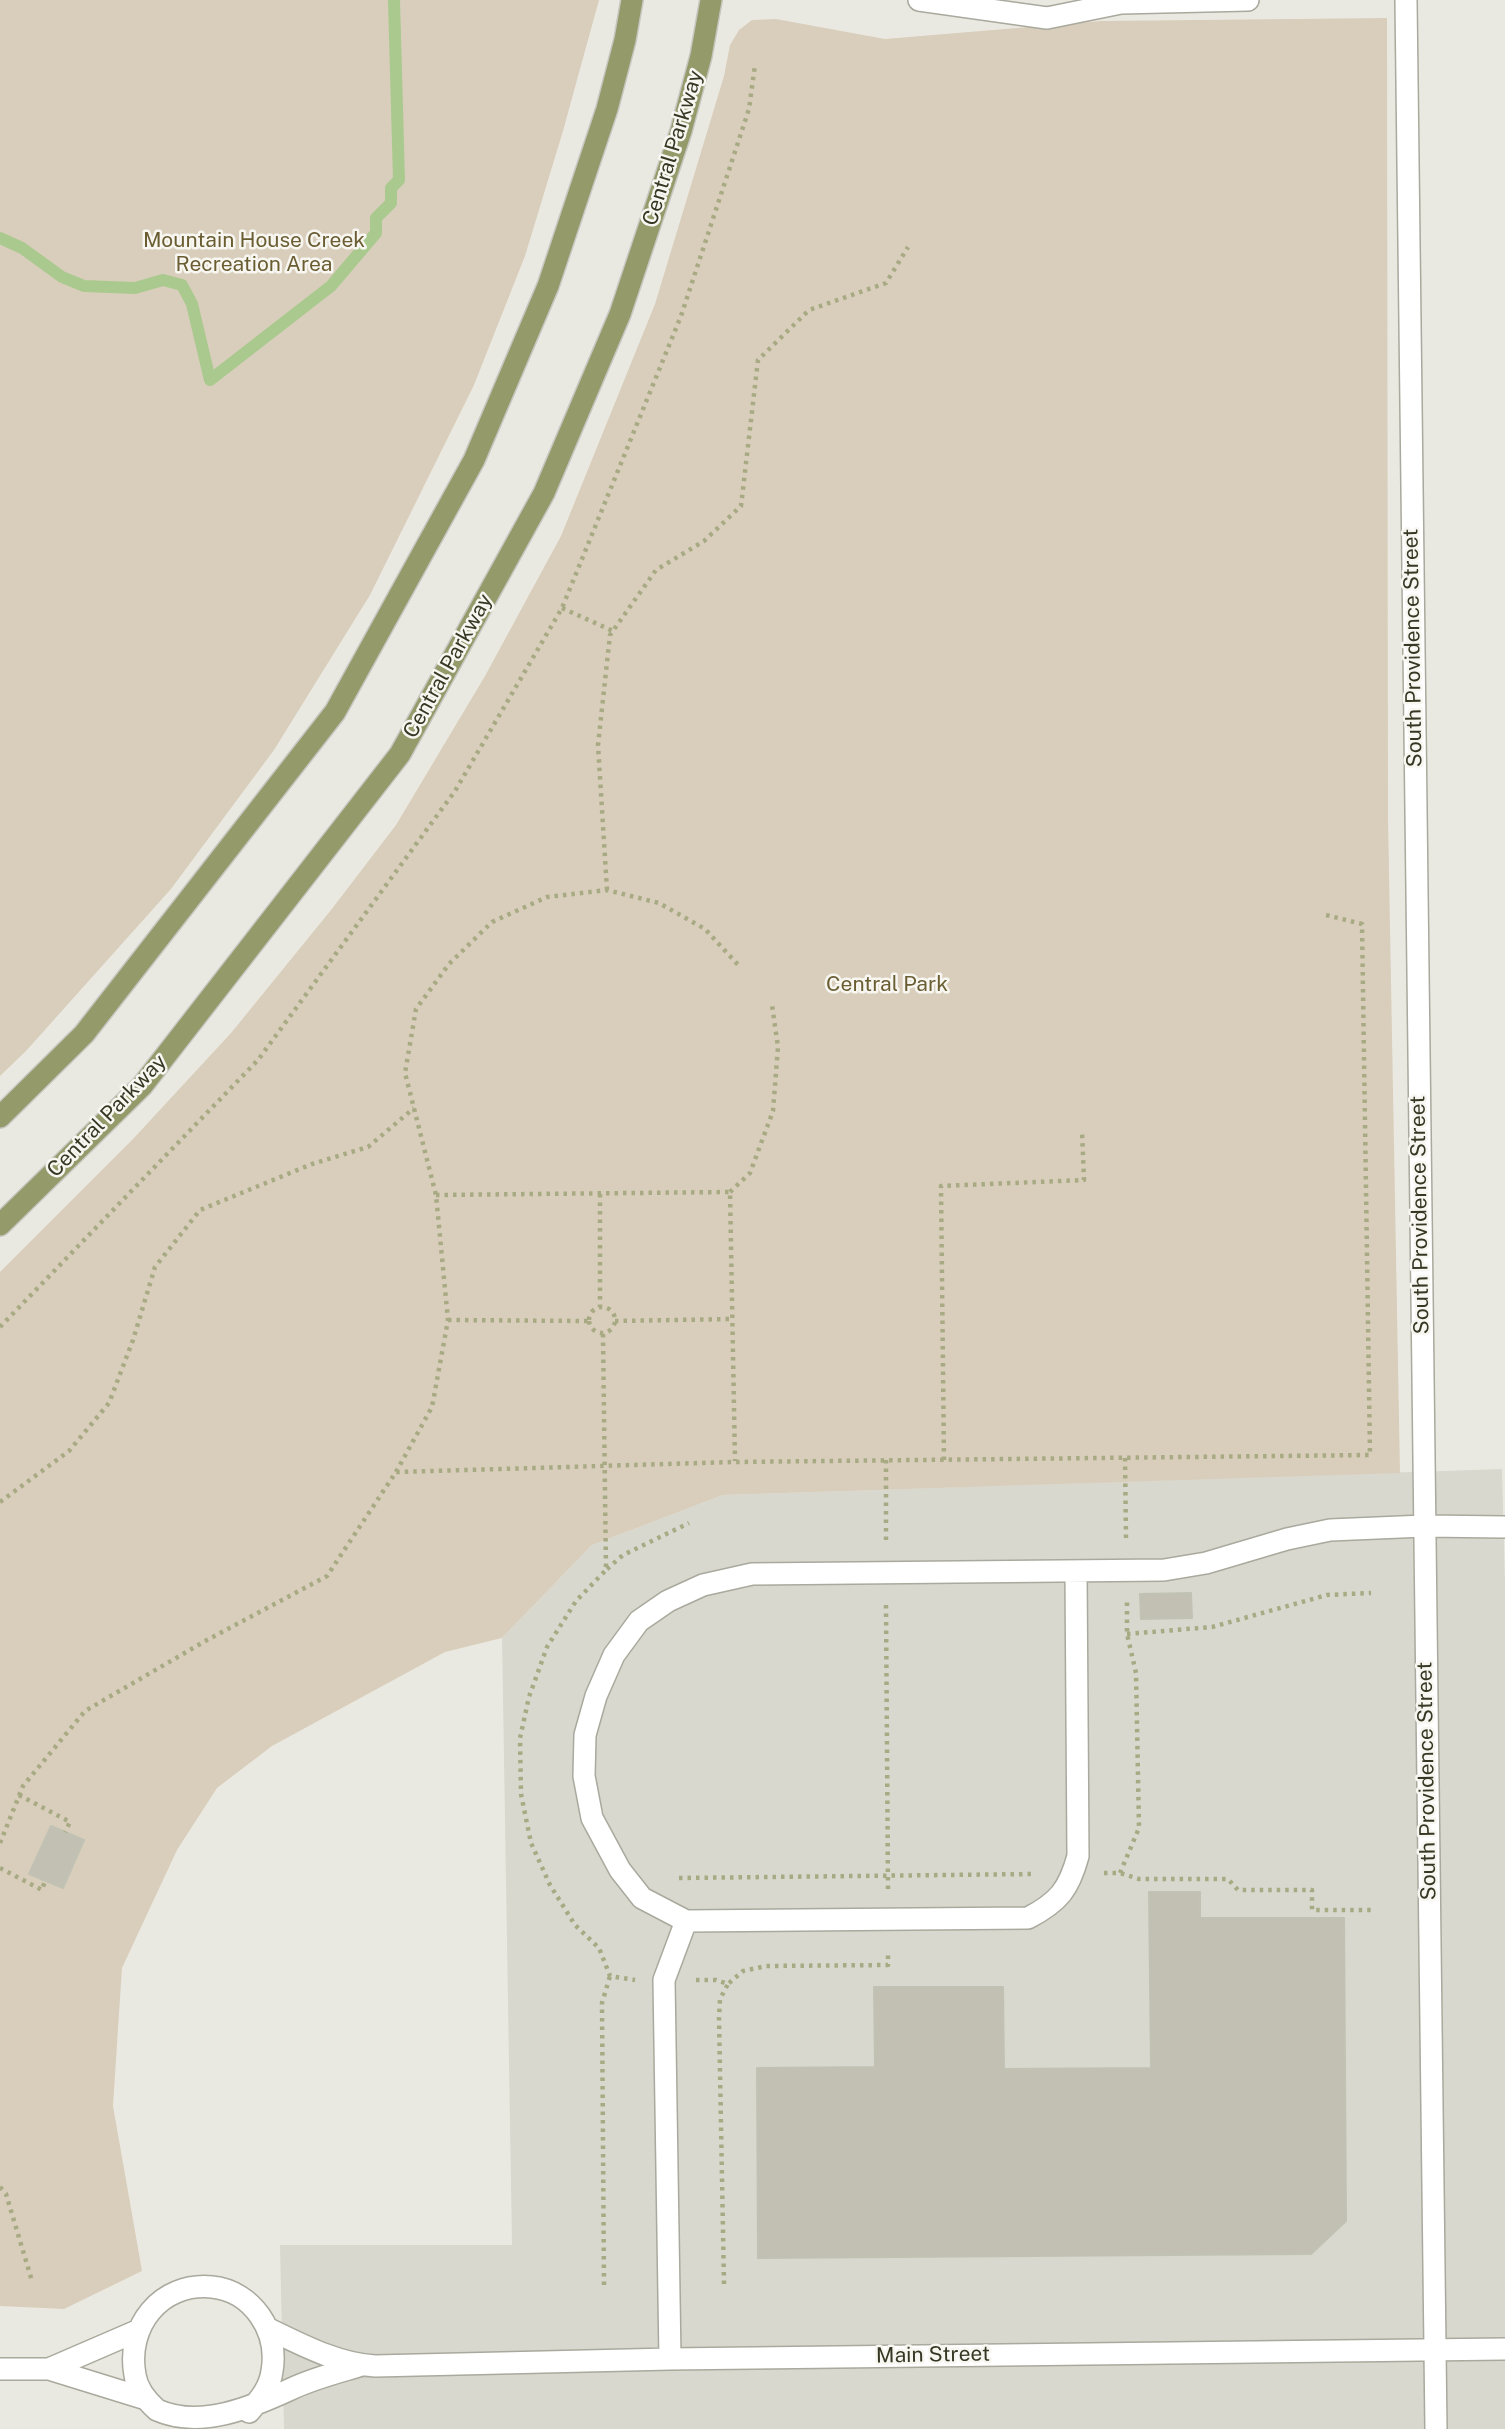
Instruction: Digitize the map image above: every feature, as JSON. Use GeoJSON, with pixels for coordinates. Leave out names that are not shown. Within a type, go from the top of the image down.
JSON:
{"type":"FeatureCollection","features":[{"type":"Feature","properties":{"kind":"main road"},"geometry":{"type":"LineString","coordinates":[[0,1116],[84,1034],[335,712],[474,460],[548,286],[607,109],[625,40],[632,0]]}},
{"type":"Feature","properties":{"kind":"main road","name":"Central Parkway"},"geometry":{"type":"LineString","coordinates":[[0,1225],[142,1086],[400,754],[544,493],[620,314],[681,131],[701,56],[711,0]]}},
{"type":"Feature","properties":{"kind":"street"},"geometry":{"type":"LineString","coordinates":[[919,0],[1047,18],[1115,1],[1248,0]]}},
{"type":"Feature","properties":{"kind":"street","name":"South Providence Street"},"geometry":{"type":"LineString","coordinates":[[1406,0],[1436,2429]]}},
{"type":"Feature","properties":{"kind":"street"},"geometry":{"type":"LineString","coordinates":[[1076,1571],[1078,1856],[1073,1874],[1061,1896],[1047,1908],[1028,1918],[686,1920],[642,1899],[620,1870],[592,1818],[584,1776],[585,1735],[596,1696],[614,1655],[639,1621],[668,1601],[703,1585],[752,1574],[1164,1570],[1206,1563],[1287,1539],[1330,1530],[1424,1525],[1505,1527]]}},
{"type":"Feature","properties":{"kind":"street"},"geometry":{"type":"LineString","coordinates":[[670,2359],[664,1980],[686,1920]]}},
{"type":"Feature","properties":{"kind":"street"},"geometry":{"type":"LineString","coordinates":[[189,2287],[213,2287],[236,2294],[256,2309],[268,2329],[274,2351],[272,2373],[264,2395],[249,2412],[229,2424],[206,2428],[183,2426],[163,2416],[146,2399],[135,2379],[132,2355],[137,2331],[149,2311],[167,2296],[189,2287]]}},
{"type":"Feature","properties":{"kind":"street","name":"Main Street"},"geometry":{"type":"LineString","coordinates":[[268,2329],[329,2355],[362,2365]]}},
{"type":"Feature","properties":{"kind":"street"},"geometry":{"type":"LineString","coordinates":[[49,2369],[137,2331]]}},
{"type":"Feature","properties":{"kind":"street","name":"Main Street"},"geometry":{"type":"LineString","coordinates":[[249,2412],[293,2388],[362,2365],[1505,2348]]}},
{"type":"Feature","properties":{"kind":"street"},"geometry":{"type":"LineString","coordinates":[[0,2369],[49,2369],[146,2399]]}},
{"type":"Feature","properties":{"kind":"path"},"geometry":{"type":"LineString","coordinates":[[607,890],[598,745],[610,635],[656,570],[704,541],[741,506],[758,360],[809,310],[886,283],[908,247]]}},
{"type":"Feature","properties":{"kind":"path"},"geometry":{"type":"LineString","coordinates":[[562,608],[613,631]]}},
{"type":"Feature","properties":{"kind":"path"},"geometry":{"type":"LineString","coordinates":[[0,1843],[23,1786],[85,1711],[207,1640],[327,1576],[396,1472],[432,1407],[448,1321],[436,1195],[405,1073],[416,1009],[449,964],[492,922],[547,897],[607,890],[659,903],[705,929],[741,968]]}},
{"type":"Feature","properties":{"kind":"path"},"geometry":{"type":"LineString","coordinates":[[396,1472],[606,1464],[1370,1455],[1362,924],[1326,915]]}},
{"type":"Feature","properties":{"kind":"path"},"geometry":{"type":"LineString","coordinates":[[436,1195],[730,1192],[750,1172],[773,1111],[778,1047],[772,1005]]}},
{"type":"Feature","properties":{"kind":"path"},"geometry":{"type":"LineString","coordinates":[[0,1502],[69,1451],[109,1403],[155,1267],[200,1210],[312,1164],[369,1147],[414,1108]]}},
{"type":"Feature","properties":{"kind":"path"},"geometry":{"type":"LineString","coordinates":[[944,1460],[941,1186],[1084,1180],[1082,1131]]}},
{"type":"Feature","properties":{"kind":"path"},"geometry":{"type":"LineString","coordinates":[[730,1192],[736,1462]]}},
{"type":"Feature","properties":{"kind":"path"},"geometry":{"type":"LineString","coordinates":[[600,1194],[600,1307]]}},
{"type":"Feature","properties":{"kind":"path"},"geometry":{"type":"LineString","coordinates":[[600,1307],[609,1309],[615,1321],[610,1331],[603,1334],[591,1329],[588,1321],[592,1310],[600,1307]]}},
{"type":"Feature","properties":{"kind":"path"},"geometry":{"type":"LineString","coordinates":[[615,1321],[732,1319]]}},
{"type":"Feature","properties":{"kind":"path"},"geometry":{"type":"LineString","coordinates":[[448,1321],[588,1321]]}},
{"type":"Feature","properties":{"kind":"path"},"geometry":{"type":"LineString","coordinates":[[603,1334],[606,1464]]}},
{"type":"Feature","properties":{"kind":"path"},"geometry":{"type":"LineString","coordinates":[[1120,1873],[1139,1828],[1136,1673],[1127,1634],[1125,1458]]}},
{"type":"Feature","properties":{"kind":"path"},"geometry":{"type":"LineString","coordinates":[[886,1460],[888,1965]]}},
{"type":"Feature","properties":{"kind":"path"},"geometry":{"type":"LineString","coordinates":[[606,1570],[623,1555],[688,1523]]}},
{"type":"Feature","properties":{"kind":"path"},"geometry":{"type":"LineString","coordinates":[[1127,1634],[1212,1627],[1327,1595],[1371,1593]]}},
{"type":"Feature","properties":{"kind":"path"},"geometry":{"type":"LineString","coordinates":[[19,1795],[70,1822],[65,1832]]}},
{"type":"Feature","properties":{"kind":"path"},"geometry":{"type":"LineString","coordinates":[[0,1868],[42,1889],[45,1881]]}},
{"type":"Feature","properties":{"kind":"path"},"geometry":{"type":"LineString","coordinates":[[604,2285],[602,2003],[610,1976]]}},
{"type":"Feature","properties":{"kind":"path"},"geometry":{"type":"LineString","coordinates":[[724,2284],[719,2018],[720,1999],[728,1984]]}},
{"type":"Feature","properties":{"kind":"path"},"geometry":{"type":"LineString","coordinates":[[0,2187],[6,2194],[32,2281]]}},
{"type":"Feature","properties":{"kind":"shaded area"},"geometry":{"type":"Polygon","coordinates":[[[1502,1469],[1505,1583],[1505,2429],[284,2429],[280,2245],[512,2245],[502,1638],[592,1545],[723,1495],[1502,1469]]]}},
{"type":"Feature","properties":{"kind":"green space","name":"Mountain House Creek Recreation Area"},"geometry":{"type":"Polygon","coordinates":[[[0,0],[599,0],[525,256],[474,385],[370,595],[274,750],[171,889],[26,1051],[0,1076],[0,0]]]}},
{"type":"Feature","properties":{"kind":"green space","name":"Central Park"},"geometry":{"type":"Polygon","coordinates":[[[1387,18],[1388,817],[1400,1473],[723,1495],[592,1545],[502,1638],[445,1652],[272,1746],[217,1788],[177,1850],[122,1968],[113,2106],[142,2271],[64,2309],[0,2306],[0,1272],[133,1139],[231,1033],[396,825],[485,676],[561,536],[655,304],[724,76],[730,45],[739,30],[752,20],[776,19],[885,39],[1101,21],[1387,18]]]}},
{"type":"Feature","properties":{"kind":"building"},"geometry":{"type":"Polygon","coordinates":[[[1191,1593],[1192,1618],[1141,1619],[1140,1594],[1191,1593]]]}},
{"type":"Feature","properties":{"kind":"building"},"geometry":{"type":"Polygon","coordinates":[[[51,1826],[84,1840],[63,1888],[29,1874],[51,1826]]]}},
{"type":"Feature","properties":{"kind":"building"},"geometry":{"type":"Polygon","coordinates":[[[1149,1892],[1200,1892],[1200,1918],[1344,1918],[1346,2221],[1311,2254],[758,2258],[757,2068],[875,2067],[874,1987],[1003,1987],[1004,2069],[1151,2068],[1149,1892]]]}},
{"type":"Feature","properties":{"kind":"waterway"},"geometry":{"type":"LineString","coordinates":[[0,238],[22,248],[62,277],[84,286],[135,288],[163,280],[182,285],[192,304],[210,380],[331,286],[376,233],[376,218],[391,203],[391,188],[399,180],[394,0]]}}]}
